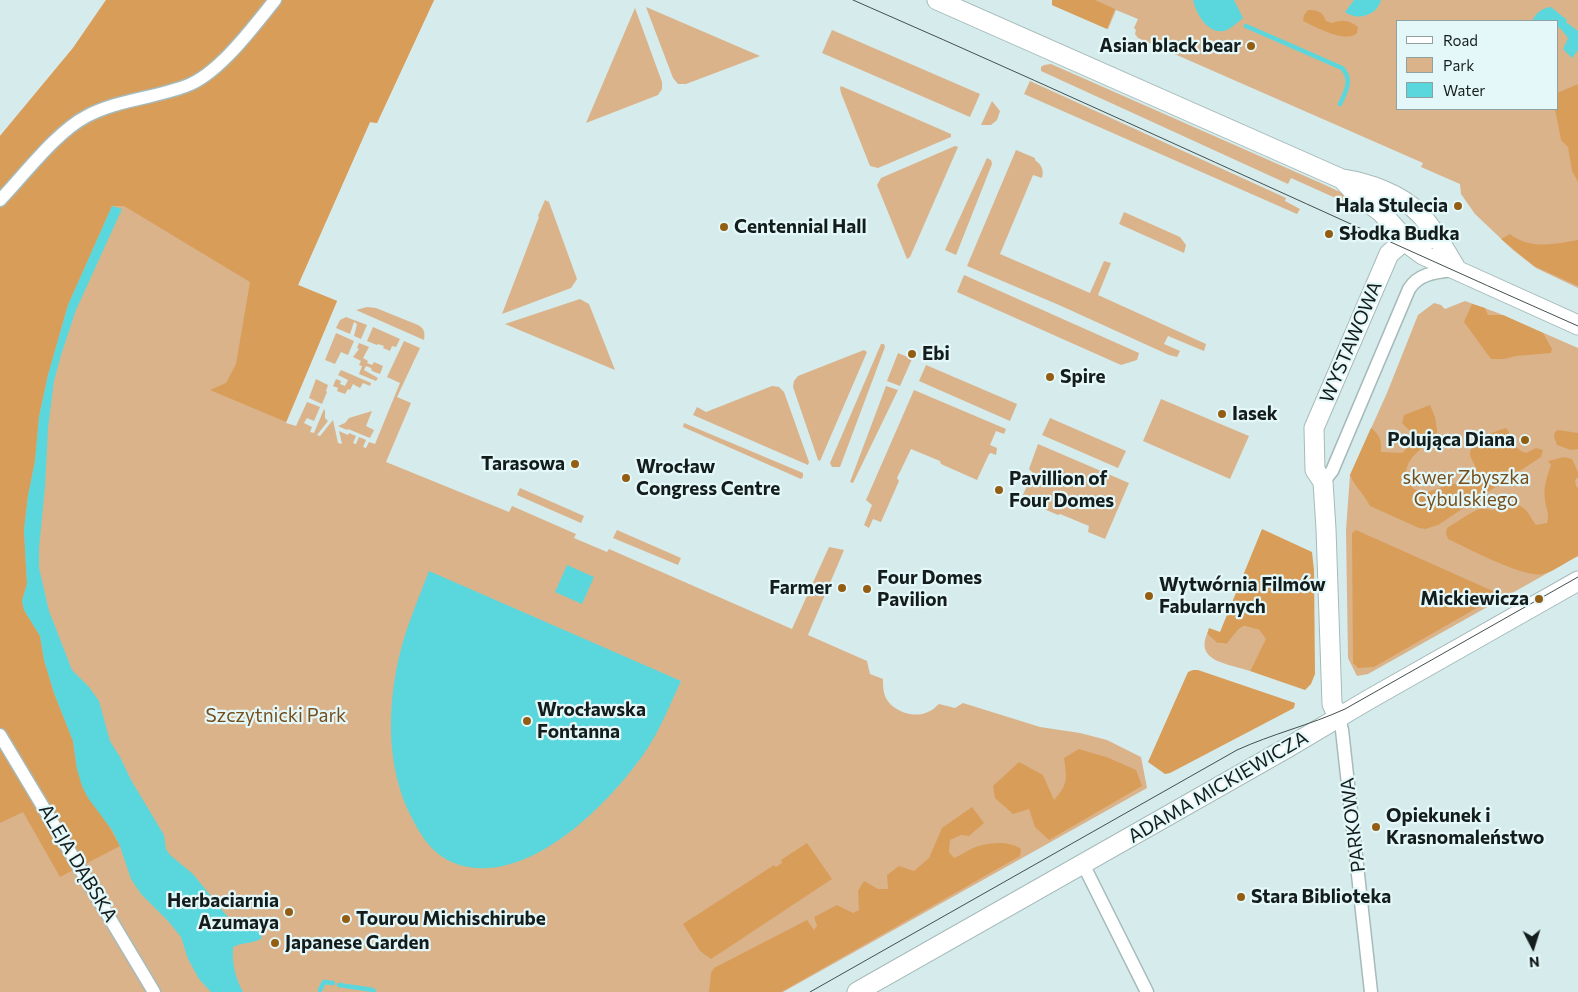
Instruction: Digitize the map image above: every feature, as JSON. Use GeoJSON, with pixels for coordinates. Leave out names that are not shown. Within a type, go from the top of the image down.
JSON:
{"type":"FeatureCollection","features":[{"type":"Feature","properties":{"kind":"main road"},"geometry":{"type":"LineString","coordinates":[[937,0],[1342,178],[1359,182],[1398,198],[1419,213],[1457,270]]}},
{"type":"Feature","properties":{"kind":"main road"},"geometry":{"type":"LineString","coordinates":[[1342,178],[1354,192],[1381,212],[1405,240],[1423,255],[1578,325]]}},
{"type":"Feature","properties":{"kind":"main road"},"geometry":{"type":"LineString","coordinates":[[1405,240],[1437,238]]}},
{"type":"Feature","properties":{"kind":"main road","name":"WYSTAWOWA"},"geometry":{"type":"LineString","coordinates":[[1339,719],[1332,704],[1323,482],[1315,470],[1314,433],[1316,424],[1383,266],[1392,251],[1405,240]]}},
{"type":"Feature","properties":{"kind":"main road","name":"ADAMA MICKIEWICZA"},"geometry":{"type":"LineString","coordinates":[[856,992],[1339,719],[1368,700],[1578,581]]}},
{"type":"Feature","properties":{"kind":"street"},"geometry":{"type":"LineString","coordinates":[[0,200],[65,130],[88,115],[129,101],[187,86],[203,76],[232,52],[276,0]]}},
{"type":"Feature","properties":{"kind":"street","name":"WYSTAWOWA"},"geometry":{"type":"LineString","coordinates":[[1323,482],[1332,471],[1409,289],[1416,280],[1425,275],[1457,270]]}},
{"type":"Feature","properties":{"kind":"street","name":"PARKOWA"},"geometry":{"type":"LineString","coordinates":[[1339,719],[1342,730],[1371,992]]}},
{"type":"Feature","properties":{"kind":"street","name":"ALEJA DĄBSKA"},"geometry":{"type":"LineString","coordinates":[[0,735],[154,992]]}},
{"type":"Feature","properties":{"kind":"street"},"geometry":{"type":"LineString","coordinates":[[1083,864],[1147,992]]}},
{"type":"Feature","properties":{"kind":"green space","name":"Szczytnicki Park"},"geometry":{"type":"Polygon","coordinates":[[[106,0],[434,0],[377,123],[370,122],[298,285],[337,301],[286,423],[296,426],[307,402],[320,407],[314,421],[307,418],[304,423],[312,427],[310,432],[314,433],[324,409],[325,418],[328,421],[317,435],[320,436],[333,420],[338,443],[342,444],[339,431],[356,436],[353,443],[356,444],[359,437],[366,440],[363,447],[366,448],[369,442],[375,444],[400,383],[387,377],[404,341],[420,348],[397,397],[411,403],[386,462],[509,512],[512,506],[576,534],[574,538],[607,552],[609,549],[792,629],[829,547],[844,550],[808,635],[867,661],[870,674],[883,679],[885,696],[892,706],[898,710],[917,715],[924,714],[939,704],[955,708],[963,703],[1040,727],[1080,733],[1107,740],[1141,757],[1147,788],[783,992],[0,992],[0,136],[73,48],[106,0]]]}},
{"type":"Feature","properties":{"kind":"green space"},"geometry":{"type":"Polygon","coordinates":[[[106,0],[434,0],[377,123],[370,122],[298,285],[337,301],[286,422],[210,390],[226,383],[236,364],[250,282],[124,206],[112,206],[68,305],[48,375],[39,417],[35,461],[24,530],[27,584],[22,601],[24,610],[40,636],[44,660],[54,693],[73,741],[77,769],[120,846],[60,877],[23,812],[0,823],[0,136],[73,48],[106,0]]]}},
{"type":"Feature","properties":{"kind":"green space"},"geometry":{"type":"Polygon","coordinates":[[[1052,0],[1578,0],[1578,288],[1536,268],[1513,250],[1475,214],[1461,194],[1460,184],[1421,167],[1423,163],[1138,38],[1134,28],[1138,19],[1116,10],[1108,29],[1052,5],[1052,0]]]}},
{"type":"Feature","properties":{"kind":"green space"},"geometry":{"type":"Polygon","coordinates":[[[1052,0],[1095,0],[1115,9],[1107,29],[1052,5],[1052,0]]]}},
{"type":"Feature","properties":{"kind":"green space"},"geometry":{"type":"Polygon","coordinates":[[[646,7],[760,56],[686,84],[678,84],[673,78],[646,7]]]}},
{"type":"Feature","properties":{"kind":"green space"},"geometry":{"type":"Polygon","coordinates":[[[635,8],[662,82],[662,89],[658,95],[586,123],[635,8]]]}},
{"type":"Feature","properties":{"kind":"green space"},"geometry":{"type":"Polygon","coordinates":[[[1308,10],[1320,12],[1326,21],[1332,23],[1345,21],[1352,23],[1358,27],[1357,33],[1346,37],[1339,36],[1315,27],[1303,21],[1304,15],[1308,10]]]}},
{"type":"Feature","properties":{"kind":"green space"},"geometry":{"type":"Polygon","coordinates":[[[832,30],[980,94],[970,117],[822,53],[832,30]]]}},
{"type":"Feature","properties":{"kind":"green space"},"geometry":{"type":"Polygon","coordinates":[[[1051,64],[1323,184],[1340,192],[1368,210],[1369,213],[1339,202],[1340,200],[1291,178],[1288,184],[1041,71],[1041,67],[1051,64]]]}},
{"type":"Feature","properties":{"kind":"green space"},"geometry":{"type":"Polygon","coordinates":[[[1030,81],[1286,198],[1285,201],[1300,209],[1297,214],[1024,94],[1030,81]]]}},
{"type":"Feature","properties":{"kind":"green space"},"geometry":{"type":"Polygon","coordinates":[[[1578,84],[1578,182],[1572,171],[1568,147],[1561,140],[1555,110],[1558,110],[1558,93],[1578,84]]]}},
{"type":"Feature","properties":{"kind":"green space"},"geometry":{"type":"Polygon","coordinates":[[[841,86],[951,134],[951,137],[878,168],[870,166],[841,93],[841,86]]]}},
{"type":"Feature","properties":{"kind":"green space"},"geometry":{"type":"Polygon","coordinates":[[[992,101],[1000,111],[997,120],[991,125],[981,125],[992,101]]]}},
{"type":"Feature","properties":{"kind":"green space"},"geometry":{"type":"Polygon","coordinates":[[[955,146],[958,147],[910,257],[907,259],[877,185],[881,178],[955,146]]]}},
{"type":"Feature","properties":{"kind":"green space"},"geometry":{"type":"Polygon","coordinates":[[[1016,150],[1035,158],[1043,170],[1043,175],[1042,178],[1033,175],[1000,254],[1090,293],[1104,261],[1111,263],[1098,295],[1206,344],[1204,351],[1168,336],[1164,344],[1180,351],[1177,357],[1169,355],[967,266],[1016,150]]]}},
{"type":"Feature","properties":{"kind":"green space"},"geometry":{"type":"Polygon","coordinates":[[[987,158],[991,160],[992,164],[956,255],[945,250],[987,158]]]}},
{"type":"Feature","properties":{"kind":"green space"},"geometry":{"type":"Polygon","coordinates":[[[545,200],[549,202],[577,279],[571,288],[502,314],[538,216],[545,200]]]}},
{"type":"Feature","properties":{"kind":"green space"},"geometry":{"type":"Polygon","coordinates":[[[1124,212],[1180,237],[1186,245],[1184,253],[1119,224],[1124,212]]]}},
{"type":"Feature","properties":{"kind":"green space"},"geometry":{"type":"Polygon","coordinates":[[[1510,234],[1518,239],[1534,244],[1552,244],[1578,240],[1578,286],[1534,266],[1501,239],[1510,234]]]}},
{"type":"Feature","properties":{"kind":"green space"},"geometry":{"type":"Polygon","coordinates":[[[964,275],[1139,353],[1137,360],[1121,365],[957,292],[964,275]]]}},
{"type":"Feature","properties":{"kind":"green space"},"geometry":{"type":"Polygon","coordinates":[[[580,299],[589,304],[615,370],[505,324],[580,299]]]}},
{"type":"Feature","properties":{"kind":"green space","name":"skwer Zbyszka Cybulskiego"},"geometry":{"type":"Polygon","coordinates":[[[1465,301],[1498,313],[1578,348],[1578,556],[1368,674],[1357,676],[1348,658],[1346,530],[1350,475],[1387,393],[1418,315],[1434,303],[1441,305],[1445,309],[1465,301]]]}},
{"type":"Feature","properties":{"kind":"green space"},"geometry":{"type":"Polygon","coordinates":[[[1472,304],[1485,308],[1488,315],[1503,315],[1543,333],[1552,349],[1551,353],[1491,359],[1464,322],[1472,304]]]}},
{"type":"Feature","properties":{"kind":"green space"},"geometry":{"type":"Polygon","coordinates":[[[367,307],[376,308],[418,325],[424,331],[424,340],[356,310],[367,307]]]}},
{"type":"Feature","properties":{"kind":"green space"},"geometry":{"type":"Polygon","coordinates":[[[346,317],[367,325],[361,339],[354,336],[357,324],[354,322],[350,334],[336,328],[340,320],[346,317]]]}},
{"type":"Feature","properties":{"kind":"green space"},"geometry":{"type":"Polygon","coordinates":[[[373,327],[400,339],[396,347],[392,346],[390,351],[383,348],[384,346],[367,341],[373,327]]]}},
{"type":"Feature","properties":{"kind":"green space"},"geometry":{"type":"Polygon","coordinates":[[[336,333],[354,341],[348,355],[341,352],[335,364],[325,360],[336,333]]]}},
{"type":"Feature","properties":{"kind":"green space"},"geometry":{"type":"Polygon","coordinates":[[[359,343],[369,347],[363,358],[368,361],[367,363],[372,365],[374,362],[383,366],[380,374],[366,366],[364,370],[378,378],[376,381],[359,374],[362,366],[359,365],[361,361],[353,357],[359,349],[357,348],[359,343]]]}},
{"type":"Feature","properties":{"kind":"green space"},"geometry":{"type":"Polygon","coordinates":[[[881,344],[884,344],[885,347],[840,467],[832,467],[830,463],[881,344]]]}},
{"type":"Feature","properties":{"kind":"green space"},"geometry":{"type":"Polygon","coordinates":[[[864,350],[867,352],[820,461],[818,460],[793,387],[794,381],[798,376],[864,350]]]}},
{"type":"Feature","properties":{"kind":"green space"},"geometry":{"type":"Polygon","coordinates":[[[898,353],[912,359],[900,386],[887,381],[898,353]]]}},
{"type":"Feature","properties":{"kind":"green space"},"geometry":{"type":"Polygon","coordinates":[[[926,365],[1017,404],[1010,421],[919,381],[926,365]]]}},
{"type":"Feature","properties":{"kind":"green space"},"geometry":{"type":"Polygon","coordinates":[[[341,370],[371,383],[370,386],[363,383],[360,388],[353,384],[345,394],[337,391],[338,388],[333,386],[336,379],[345,386],[348,380],[338,375],[341,370]]]}},
{"type":"Feature","properties":{"kind":"green space"},"geometry":{"type":"Polygon","coordinates":[[[316,379],[328,385],[322,404],[309,398],[316,379]]]}},
{"type":"Feature","properties":{"kind":"green space"},"geometry":{"type":"Polygon","coordinates":[[[772,386],[779,387],[784,392],[809,462],[808,465],[693,415],[697,407],[706,412],[772,386]]]}},
{"type":"Feature","properties":{"kind":"green space"},"geometry":{"type":"Polygon","coordinates":[[[886,386],[898,390],[853,483],[850,482],[886,386]]]}},
{"type":"Feature","properties":{"kind":"green space"},"geometry":{"type":"Polygon","coordinates":[[[914,390],[1006,429],[1004,434],[996,431],[990,445],[997,448],[996,455],[989,454],[977,480],[911,449],[897,478],[899,481],[881,522],[873,519],[869,528],[864,525],[872,505],[866,500],[914,390]]]}},
{"type":"Feature","properties":{"kind":"green space"},"geometry":{"type":"Polygon","coordinates":[[[1161,399],[1249,436],[1230,479],[1143,441],[1161,399]]]}},
{"type":"Feature","properties":{"kind":"green space"},"geometry":{"type":"Polygon","coordinates":[[[1430,405],[1435,417],[1438,437],[1420,450],[1409,462],[1406,473],[1408,483],[1414,489],[1425,493],[1451,484],[1478,482],[1476,468],[1470,455],[1471,450],[1478,441],[1501,429],[1506,428],[1517,448],[1526,453],[1536,448],[1543,450],[1541,457],[1438,525],[1425,529],[1370,506],[1350,475],[1371,428],[1380,438],[1381,452],[1402,453],[1409,446],[1409,430],[1402,423],[1404,415],[1430,405]]]}},
{"type":"Feature","properties":{"kind":"green space"},"geometry":{"type":"Polygon","coordinates":[[[372,411],[366,426],[374,430],[370,438],[338,426],[345,423],[349,418],[372,411]]]}},
{"type":"Feature","properties":{"kind":"green space"},"geometry":{"type":"Polygon","coordinates":[[[1050,418],[1126,451],[1118,468],[1042,435],[1050,418]]]}},
{"type":"Feature","properties":{"kind":"green space"},"geometry":{"type":"Polygon","coordinates":[[[684,423],[803,473],[803,477],[801,479],[683,427],[684,423]]]}},
{"type":"Feature","properties":{"kind":"green space"},"geometry":{"type":"Polygon","coordinates":[[[1558,430],[1578,433],[1578,449],[1571,450],[1557,445],[1554,437],[1555,432],[1558,430]]]}},
{"type":"Feature","properties":{"kind":"green space"},"geometry":{"type":"Polygon","coordinates":[[[1038,444],[1129,483],[1105,539],[1088,532],[1089,526],[1021,499],[1033,473],[1029,469],[1038,444]]]}},
{"type":"Feature","properties":{"kind":"green space"},"geometry":{"type":"Polygon","coordinates":[[[1564,457],[1572,459],[1578,472],[1578,477],[1575,480],[1578,488],[1578,556],[1547,573],[1535,574],[1496,562],[1448,539],[1446,534],[1447,528],[1481,508],[1500,509],[1512,503],[1525,509],[1536,525],[1547,523],[1548,514],[1545,503],[1545,491],[1551,465],[1548,461],[1564,457]]]}},
{"type":"Feature","properties":{"kind":"green space"},"geometry":{"type":"Polygon","coordinates":[[[520,488],[584,516],[581,523],[517,495],[520,488]]]}},
{"type":"Feature","properties":{"kind":"green space"},"geometry":{"type":"Polygon","coordinates":[[[1262,529],[1312,552],[1314,570],[1315,674],[1311,684],[1305,690],[1250,671],[1266,639],[1259,630],[1244,626],[1238,630],[1227,644],[1217,643],[1207,634],[1209,628],[1220,632],[1262,529]]]}},
{"type":"Feature","properties":{"kind":"green space"},"geometry":{"type":"Polygon","coordinates":[[[617,530],[681,558],[678,565],[613,538],[617,530]]]}},
{"type":"Feature","properties":{"kind":"green space"},"geometry":{"type":"Polygon","coordinates":[[[1356,530],[1495,592],[1496,597],[1374,667],[1358,668],[1353,663],[1352,533],[1356,530]]]}},
{"type":"Feature","properties":{"kind":"green space"},"geometry":{"type":"Polygon","coordinates":[[[1244,626],[1259,630],[1267,639],[1250,671],[1224,664],[1210,656],[1206,651],[1207,634],[1217,643],[1227,644],[1238,630],[1244,626]]]}},
{"type":"Feature","properties":{"kind":"green space"},"geometry":{"type":"Polygon","coordinates":[[[1198,670],[1295,703],[1294,708],[1165,774],[1148,762],[1188,672],[1198,670]]]}},
{"type":"Feature","properties":{"kind":"green space"},"geometry":{"type":"Polygon","coordinates":[[[1079,749],[1109,758],[1136,770],[1142,786],[1049,840],[1035,827],[1029,809],[1013,814],[995,798],[993,786],[1019,762],[1043,775],[1054,800],[1062,790],[1065,781],[1064,758],[1079,749]]]}},
{"type":"Feature","properties":{"kind":"green space"},"geometry":{"type":"Polygon","coordinates":[[[972,807],[984,823],[969,836],[961,835],[950,840],[949,852],[954,858],[976,847],[995,843],[1017,846],[1021,849],[1020,856],[781,992],[709,992],[711,973],[714,968],[807,920],[814,930],[817,926],[814,917],[837,905],[853,913],[859,910],[858,891],[864,881],[878,889],[888,889],[887,875],[899,866],[914,871],[929,858],[942,828],[972,807]]]}},
{"type":"Feature","properties":{"kind":"green space"},"geometry":{"type":"Polygon","coordinates":[[[807,843],[832,879],[711,959],[700,951],[683,924],[774,865],[776,867],[782,863],[781,860],[807,843]]]}},
{"type":"Feature","properties":{"kind":"water"},"geometry":{"type":"Polygon","coordinates":[[[1193,0],[1234,0],[1243,18],[1224,31],[1212,29],[1203,22],[1193,0]]]}},
{"type":"Feature","properties":{"kind":"water"},"geometry":{"type":"Polygon","coordinates":[[[1354,0],[1381,0],[1371,13],[1355,16],[1345,12],[1354,0]]]}},
{"type":"Feature","properties":{"kind":"water"},"geometry":{"type":"Polygon","coordinates":[[[1551,7],[1578,31],[1578,50],[1572,58],[1563,49],[1568,38],[1558,27],[1558,20],[1533,20],[1545,8],[1551,7]]]}},
{"type":"Feature","properties":{"kind":"water"},"geometry":{"type":"Polygon","coordinates":[[[112,206],[122,209],[76,310],[54,381],[48,428],[39,568],[49,611],[72,670],[89,687],[99,701],[110,741],[164,835],[166,849],[170,855],[193,874],[227,916],[237,923],[247,923],[259,929],[262,938],[233,947],[235,970],[243,992],[211,992],[199,979],[188,959],[181,937],[141,894],[131,879],[120,846],[112,830],[88,798],[82,786],[77,769],[73,741],[54,693],[44,660],[40,636],[24,610],[22,601],[27,584],[24,530],[35,461],[39,417],[48,375],[68,305],[112,206]]]}},
{"type":"Feature","properties":{"kind":"water"},"geometry":{"type":"Polygon","coordinates":[[[567,565],[594,577],[582,604],[555,592],[567,565]]]}},
{"type":"Feature","properties":{"kind":"water","name":"Wrocławska Fontanna"},"geometry":{"type":"Polygon","coordinates":[[[429,571],[681,681],[652,741],[632,770],[612,793],[589,816],[564,836],[537,853],[509,864],[481,868],[447,860],[429,845],[417,827],[403,799],[393,753],[391,729],[394,681],[405,635],[429,571]]]}},
{"type":"Feature","properties":{"kind":"waterway"},"geometry":{"type":"LineString","coordinates":[[1246,26],[1342,68],[1348,81],[1340,104]]}},
{"type":"Feature","properties":{"kind":"waterway"},"geometry":{"type":"LineString","coordinates":[[320,990],[324,982],[333,983]]}},
{"type":"Feature","properties":{"kind":"waterway"},"geometry":{"type":"LineString","coordinates":[[339,985],[373,990],[374,992]]}},
{"type":"Feature","properties":{"kind":"tram line"},"geometry":{"type":"LineString","coordinates":[[853,0],[1578,326]]}},
{"type":"Feature","properties":{"kind":"tram line"},"geometry":{"type":"LineString","coordinates":[[810,992],[1237,750],[1345,709],[1578,577]]}},
{"type":"Feature","properties":{"kind":"place","name":"Asian black bear"},"geometry":{"type":"Point","coordinates":[1251,46]}},
{"type":"Feature","properties":{"kind":"place","name":"Hala Stulecia"},"geometry":{"type":"Point","coordinates":[1458,206]}},
{"type":"Feature","properties":{"kind":"place","name":"Centennial Hall"},"geometry":{"type":"Point","coordinates":[724,227]}},
{"type":"Feature","properties":{"kind":"place","name":"Słodka Budka"},"geometry":{"type":"Point","coordinates":[1329,234]}},
{"type":"Feature","properties":{"kind":"place","name":"Ebi"},"geometry":{"type":"Point","coordinates":[912,354]}},
{"type":"Feature","properties":{"kind":"place","name":"Spire"},"geometry":{"type":"Point","coordinates":[1050,377]}},
{"type":"Feature","properties":{"kind":"place","name":"Iasek"},"geometry":{"type":"Point","coordinates":[1222,414]}},
{"type":"Feature","properties":{"kind":"place","name":"Polująca Diana"},"geometry":{"type":"Point","coordinates":[1525,440]}},
{"type":"Feature","properties":{"kind":"place","name":"Tarasowa"},"geometry":{"type":"Point","coordinates":[575,464]}},
{"type":"Feature","properties":{"kind":"place","name":"Wrocław Congress Centre"},"geometry":{"type":"Point","coordinates":[626,478]}},
{"type":"Feature","properties":{"kind":"place","name":"Pavillion of Four Domes"},"geometry":{"type":"Point","coordinates":[999,490]}},
{"type":"Feature","properties":{"kind":"place","name":"Farmer"},"geometry":{"type":"Point","coordinates":[842,588]}},
{"type":"Feature","properties":{"kind":"place","name":"Four Domes Pavilion"},"geometry":{"type":"Point","coordinates":[867,589]}},
{"type":"Feature","properties":{"kind":"place","name":"Wytwórnia Filmów Fabularnych"},"geometry":{"type":"Point","coordinates":[1149,596]}},
{"type":"Feature","properties":{"kind":"place","name":"Mickiewicza"},"geometry":{"type":"Point","coordinates":[1539,599]}},
{"type":"Feature","properties":{"kind":"place","name":"Wrocławska Fontanna"},"geometry":{"type":"Point","coordinates":[527,721]}},
{"type":"Feature","properties":{"kind":"place","name":"Opiekunek i Krasnomaleństwo"},"geometry":{"type":"Point","coordinates":[1376,827]}},
{"type":"Feature","properties":{"kind":"place","name":"Stara Biblioteka"},"geometry":{"type":"Point","coordinates":[1241,897]}},
{"type":"Feature","properties":{"kind":"place","name":"Herbaciarnia Azumaya"},"geometry":{"type":"Point","coordinates":[289,912]}},
{"type":"Feature","properties":{"kind":"place","name":"Tourou Michischirube"},"geometry":{"type":"Point","coordinates":[346,919]}},
{"type":"Feature","properties":{"kind":"place","name":"Japanese Garden"},"geometry":{"type":"Point","coordinates":[275,943]}}]}
